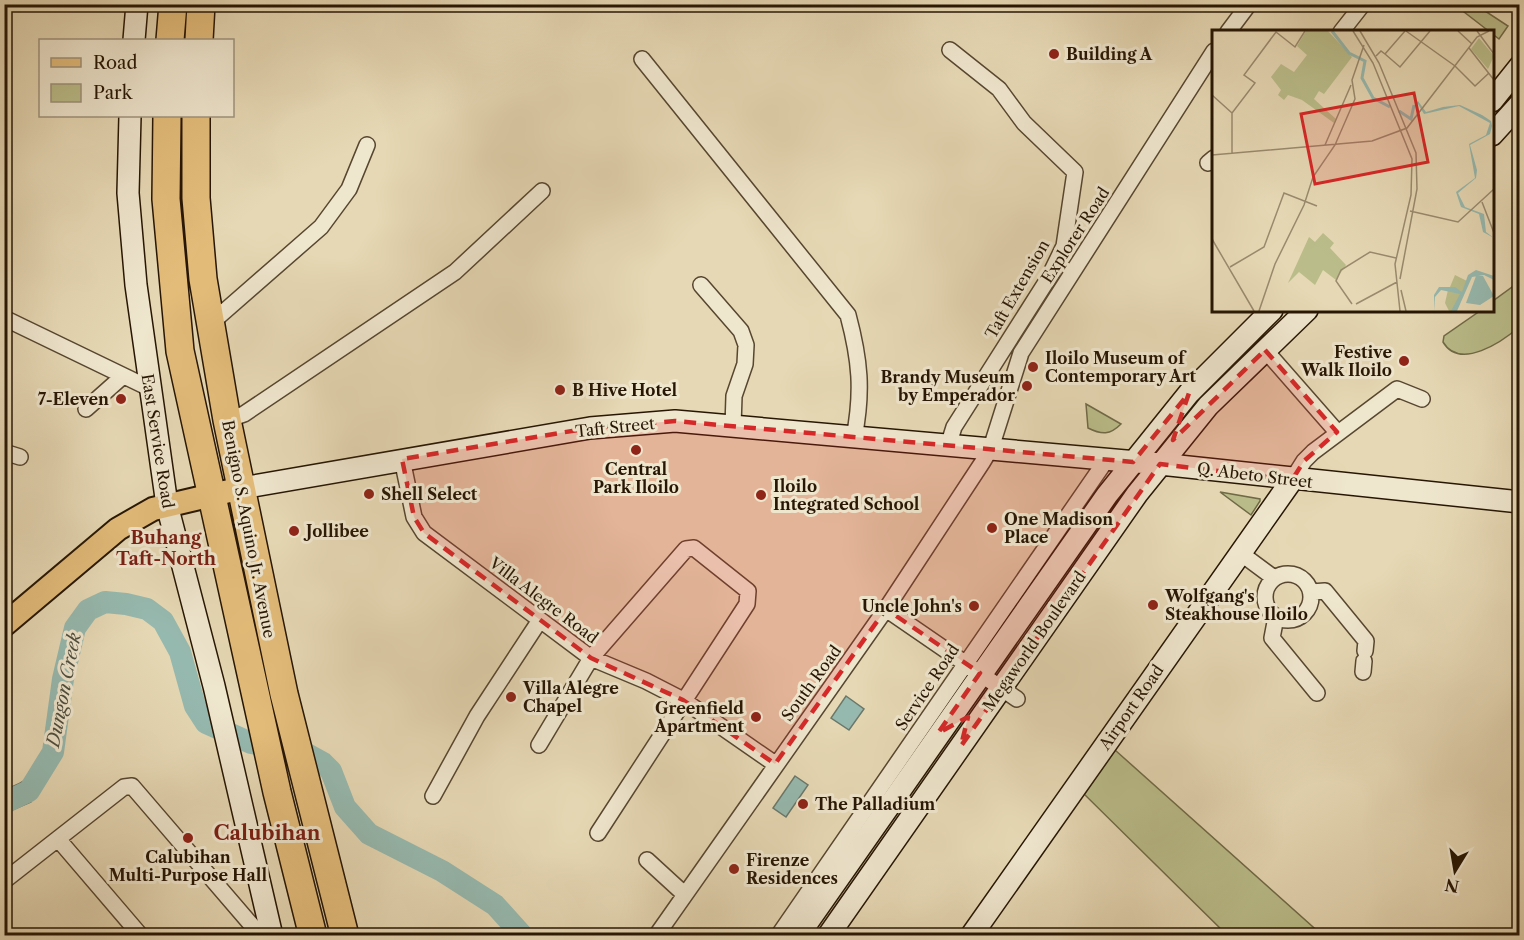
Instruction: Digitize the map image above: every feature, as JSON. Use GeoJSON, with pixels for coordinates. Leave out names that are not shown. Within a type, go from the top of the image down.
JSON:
{"type":"FeatureCollection","features":[{"type":"Feature","properties":{"kind":"highway"},"geometry":{"type":"LineString","coordinates":[[173,4],[170,37],[199,39],[201,4]]}},
{"type":"Feature","properties":{"kind":"highway","name":"Benigno S. Aquino Jr. Avenue"},"geometry":{"type":"LineString","coordinates":[[167,117],[166,199],[180,351],[277,792],[313,936]]}},
{"type":"Feature","properties":{"kind":"highway","name":"Benigno S. Aquino Jr. Avenue"},"geometry":{"type":"LineString","coordinates":[[196,117],[196,198],[210,324],[227,420],[242,488],[254,561],[284,694],[345,936]]}},
{"type":"Feature","properties":{"kind":"highway"},"geometry":{"type":"LineString","coordinates":[[304,895],[334,890]]}},
{"type":"Feature","properties":{"kind":"main road"},"geometry":{"type":"LineString","coordinates":[[134,39],[137,4]]}},
{"type":"Feature","properties":{"kind":"main road"},"geometry":{"type":"LineString","coordinates":[[1494,99],[1520,66]]}},
{"type":"Feature","properties":{"kind":"main road"},"geometry":{"type":"LineString","coordinates":[[1494,133],[1520,104]]}},
{"type":"Feature","properties":{"kind":"main road","name":"East Service Road"},"geometry":{"type":"LineString","coordinates":[[129,117],[128,193],[141,333],[167,505],[214,686],[268,935]]}},
{"type":"Feature","properties":{"kind":"main road","name":"Megaworld Boulevard"},"geometry":{"type":"LineString","coordinates":[[798,936],[938,733],[973,668],[1014,624],[1097,508],[1189,393],[1270,312]]}},
{"type":"Feature","properties":{"kind":"main road","name":"Megaworld Boulevard"},"geometry":{"type":"LineString","coordinates":[[828,936],[961,746],[1010,694],[1035,639],[1160,464],[1206,410],[1305,312]]}},
{"type":"Feature","properties":{"kind":"main road"},"geometry":{"type":"LineString","coordinates":[[1189,393],[1186,402],[1189,408],[1196,413],[1206,410]]}},
{"type":"Feature","properties":{"kind":"main road","name":"Taft Street"},"geometry":{"type":"LineString","coordinates":[[242,488],[590,428],[675,421],[991,448]]}},
{"type":"Feature","properties":{"kind":"main road","name":"Q. Abeto Street"},"geometry":{"type":"LineString","coordinates":[[991,448],[1520,502]]}},
{"type":"Feature","properties":{"kind":"main road","name":"Airport Road"},"geometry":{"type":"LineString","coordinates":[[971,936],[1239,552],[1292,480]]}},
{"type":"Feature","properties":{"kind":"main road"},"geometry":{"type":"LineString","coordinates":[[4,625],[118,529],[153,509],[242,488]]}},
{"type":"Feature","properties":{"kind":"main road"},"geometry":{"type":"LineString","coordinates":[[1097,508],[1102,505],[1114,505],[1119,514],[1118,521]]}},
{"type":"Feature","properties":{"kind":"main road"},"geometry":{"type":"LineString","coordinates":[[1014,624],[1013,639],[1017,644],[1035,639]]}},
{"type":"Feature","properties":{"kind":"main road"},"geometry":{"type":"LineString","coordinates":[[938,733],[948,727],[958,727],[962,734],[961,746]]}},
{"type":"Feature","properties":{"kind":"street"},"geometry":{"type":"LineString","coordinates":[[1230,30],[1249,4]]}},
{"type":"Feature","properties":{"kind":"street"},"geometry":{"type":"LineString","coordinates":[[1343,30],[1363,4]]}},
{"type":"Feature","properties":{"kind":"street","name":"Taft Extension"},"geometry":{"type":"LineString","coordinates":[[948,446],[954,427],[1048,279],[1064,246],[1074,172],[1024,123],[999,89],[950,50]]}},
{"type":"Feature","properties":{"kind":"street","name":"Explorer Road"},"geometry":{"type":"LineString","coordinates":[[991,448],[1020,353],[1212,54]]}},
{"type":"Feature","properties":{"kind":"street"},"geometry":{"type":"LineString","coordinates":[[642,59],[848,315],[859,358],[859,403],[854,438]]}},
{"type":"Feature","properties":{"kind":"street"},"geometry":{"type":"LineString","coordinates":[[210,324],[321,227],[349,189],[367,145]]}},
{"type":"Feature","properties":{"kind":"street"},"geometry":{"type":"LineString","coordinates":[[227,420],[244,414],[454,272],[542,191]]}},
{"type":"Feature","properties":{"kind":"street"},"geometry":{"type":"LineString","coordinates":[[701,285],[741,330],[746,345],[745,364],[734,396],[733,426]]}},
{"type":"Feature","properties":{"kind":"street"},"geometry":{"type":"LineString","coordinates":[[4,318],[44,335],[122,377],[151,389]]}},
{"type":"Feature","properties":{"kind":"street"},"geometry":{"type":"LineString","coordinates":[[1265,350],[1337,432]]}},
{"type":"Feature","properties":{"kind":"street"},"geometry":{"type":"LineString","coordinates":[[86,409],[122,377]]}},
{"type":"Feature","properties":{"kind":"street"},"geometry":{"type":"LineString","coordinates":[[1292,480],[1304,461],[1337,432],[1397,389],[1422,399]]}},
{"type":"Feature","properties":{"kind":"street","name":"South Road"},"geometry":{"type":"LineString","coordinates":[[656,936],[683,893],[886,609],[991,448]]}},
{"type":"Feature","properties":{"kind":"street","name":"Villa Alegre Road"},"geometry":{"type":"LineString","coordinates":[[402,459],[418,526],[591,658],[646,681],[683,700],[775,764]]}},
{"type":"Feature","properties":{"kind":"street","name":"Service Road"},"geometry":{"type":"LineString","coordinates":[[778,936],[973,668],[1107,459]]}},
{"type":"Feature","properties":{"kind":"street"},"geometry":{"type":"LineString","coordinates":[[539,745],[591,658],[686,549],[694,548],[748,591],[750,597],[598,833]]}},
{"type":"Feature","properties":{"kind":"street"},"geometry":{"type":"LineString","coordinates":[[1239,552],[1274,578]]}},
{"type":"Feature","properties":{"kind":"street"},"geometry":{"type":"LineString","coordinates":[[1282,574],[1297,575],[1304,579],[1311,592],[1310,607],[1299,618],[1284,620],[1276,617],[1266,606],[1264,598],[1265,590],[1274,578],[1282,574]]}},
{"type":"Feature","properties":{"kind":"street"},"geometry":{"type":"LineString","coordinates":[[1311,592],[1325,591],[1366,641],[1364,662]]}},
{"type":"Feature","properties":{"kind":"street"},"geometry":{"type":"LineString","coordinates":[[886,609],[1010,694]]}},
{"type":"Feature","properties":{"kind":"street"},"geometry":{"type":"LineString","coordinates":[[1276,617],[1272,638],[1317,693]]}},
{"type":"Feature","properties":{"kind":"street"},"geometry":{"type":"LineString","coordinates":[[433,796],[477,716],[540,620]]}},
{"type":"Feature","properties":{"kind":"street"},"geometry":{"type":"LineString","coordinates":[[4,881],[124,787],[132,786],[268,935]]}},
{"type":"Feature","properties":{"kind":"street"},"geometry":{"type":"LineString","coordinates":[[58,839],[141,936]]}},
{"type":"Feature","properties":{"kind":"street"},"geometry":{"type":"LineString","coordinates":[[647,860],[683,893]]}},
{"type":"Feature","properties":{"kind":"highlighted area"},"geometry":{"type":"Polygon","coordinates":[[[1265,350],[1337,432],[1304,461],[1292,480],[1160,464],[961,746],[968,717],[938,733],[980,673],[886,609],[775,764],[683,700],[591,658],[424,533],[414,517],[402,459],[590,428],[675,421],[1133,462],[1189,393],[1173,440],[1265,350]]]}},
{"type":"Feature","properties":{"kind":"green space"},"geometry":{"type":"Polygon","coordinates":[[[1455,5],[1476,5],[1508,26],[1499,39],[1494,35],[1494,30],[1487,30],[1455,5]]]}},
{"type":"Feature","properties":{"kind":"green space"},"geometry":{"type":"Polygon","coordinates":[[[1519,282],[1519,327],[1481,351],[1460,354],[1450,350],[1443,342],[1444,336],[1479,312],[1494,312],[1494,300],[1519,282]]]}},
{"type":"Feature","properties":{"kind":"green space"},"geometry":{"type":"Polygon","coordinates":[[[1086,404],[1121,424],[1106,433],[1088,428],[1086,404]]]}},
{"type":"Feature","properties":{"kind":"green space"},"geometry":{"type":"Polygon","coordinates":[[[1220,492],[1260,499],[1260,501],[1251,515],[1220,492]]]}},
{"type":"Feature","properties":{"kind":"green space"},"geometry":{"type":"Polygon","coordinates":[[[1115,750],[1322,935],[1227,935],[1084,794],[1115,750]]]}},
{"type":"Feature","properties":{"kind":"water"},"geometry":{"type":"Polygon","coordinates":[[[846,696],[864,709],[849,730],[831,718],[846,696]]]}},
{"type":"Feature","properties":{"kind":"water"},"geometry":{"type":"Polygon","coordinates":[[[53,752],[31,802],[5,813],[5,789],[32,775],[53,752]]]}},
{"type":"Feature","properties":{"kind":"water"},"geometry":{"type":"Polygon","coordinates":[[[795,776],[808,785],[786,817],[773,808],[795,776]]]}},
{"type":"Feature","properties":{"kind":"waterway","name":"Dungon Creek"},"geometry":{"type":"LineString","coordinates":[[4,803],[29,791],[53,752],[63,679],[75,628],[88,610],[105,602],[147,609],[163,621],[180,652],[195,706],[206,723],[251,743],[303,752],[323,763],[331,771],[345,807],[369,834],[442,871],[495,905],[523,936]]}},
{"type":"Feature","properties":{"kind":"place","name":"Building A"},"geometry":{"type":"Point","coordinates":[1054,54]}},
{"type":"Feature","properties":{"kind":"place","name":"Festive Walk Iloilo"},"geometry":{"type":"Point","coordinates":[1404,361]}},
{"type":"Feature","properties":{"kind":"place","name":"Iloilo Museum of Contemporary Art"},"geometry":{"type":"Point","coordinates":[1033,367]}},
{"type":"Feature","properties":{"kind":"place","name":"Brandy Museum by Emperador"},"geometry":{"type":"Point","coordinates":[1027,386]}},
{"type":"Feature","properties":{"kind":"place","name":"B Hive Hotel"},"geometry":{"type":"Point","coordinates":[560,390]}},
{"type":"Feature","properties":{"kind":"place","name":"7-Eleven"},"geometry":{"type":"Point","coordinates":[121,399]}},
{"type":"Feature","properties":{"kind":"place","name":"Central Park Iloilo"},"geometry":{"type":"Point","coordinates":[636,450]}},
{"type":"Feature","properties":{"kind":"place","name":"Shell Select"},"geometry":{"type":"Point","coordinates":[369,494]}},
{"type":"Feature","properties":{"kind":"place","name":"Iloilo Integrated School"},"geometry":{"type":"Point","coordinates":[761,495]}},
{"type":"Feature","properties":{"kind":"place","name":"One Madison Place"},"geometry":{"type":"Point","coordinates":[992,528]}},
{"type":"Feature","properties":{"kind":"place","name":"Jollibee"},"geometry":{"type":"Point","coordinates":[294,531]}},
{"type":"Feature","properties":{"kind":"place","name":"Wolfgang's Steakhouse Iloilo"},"geometry":{"type":"Point","coordinates":[1153,605]}},
{"type":"Feature","properties":{"kind":"place","name":"Uncle John's"},"geometry":{"type":"Point","coordinates":[974,606]}},
{"type":"Feature","properties":{"kind":"place","name":"Villa Alegre Chapel"},"geometry":{"type":"Point","coordinates":[511,697]}},
{"type":"Feature","properties":{"kind":"place","name":"Greenfield Apartment"},"geometry":{"type":"Point","coordinates":[756,717]}},
{"type":"Feature","properties":{"kind":"place","name":"The Palladium"},"geometry":{"type":"Point","coordinates":[803,804]}},
{"type":"Feature","properties":{"kind":"place","name":"Calubihan Multi-Purpose Hall"},"geometry":{"type":"Point","coordinates":[188,838]}},
{"type":"Feature","properties":{"kind":"place","name":"Firenze Residences"},"geometry":{"type":"Point","coordinates":[734,869]}},
{"type":"Feature","properties":{"kind":"district","name":"Buhang Taft-North"},"geometry":{"type":"Point","coordinates":[166,548]}},
{"type":"Feature","properties":{"kind":"district","name":"Calubihan"},"geometry":{"type":"Point","coordinates":[267,833]}}]}
